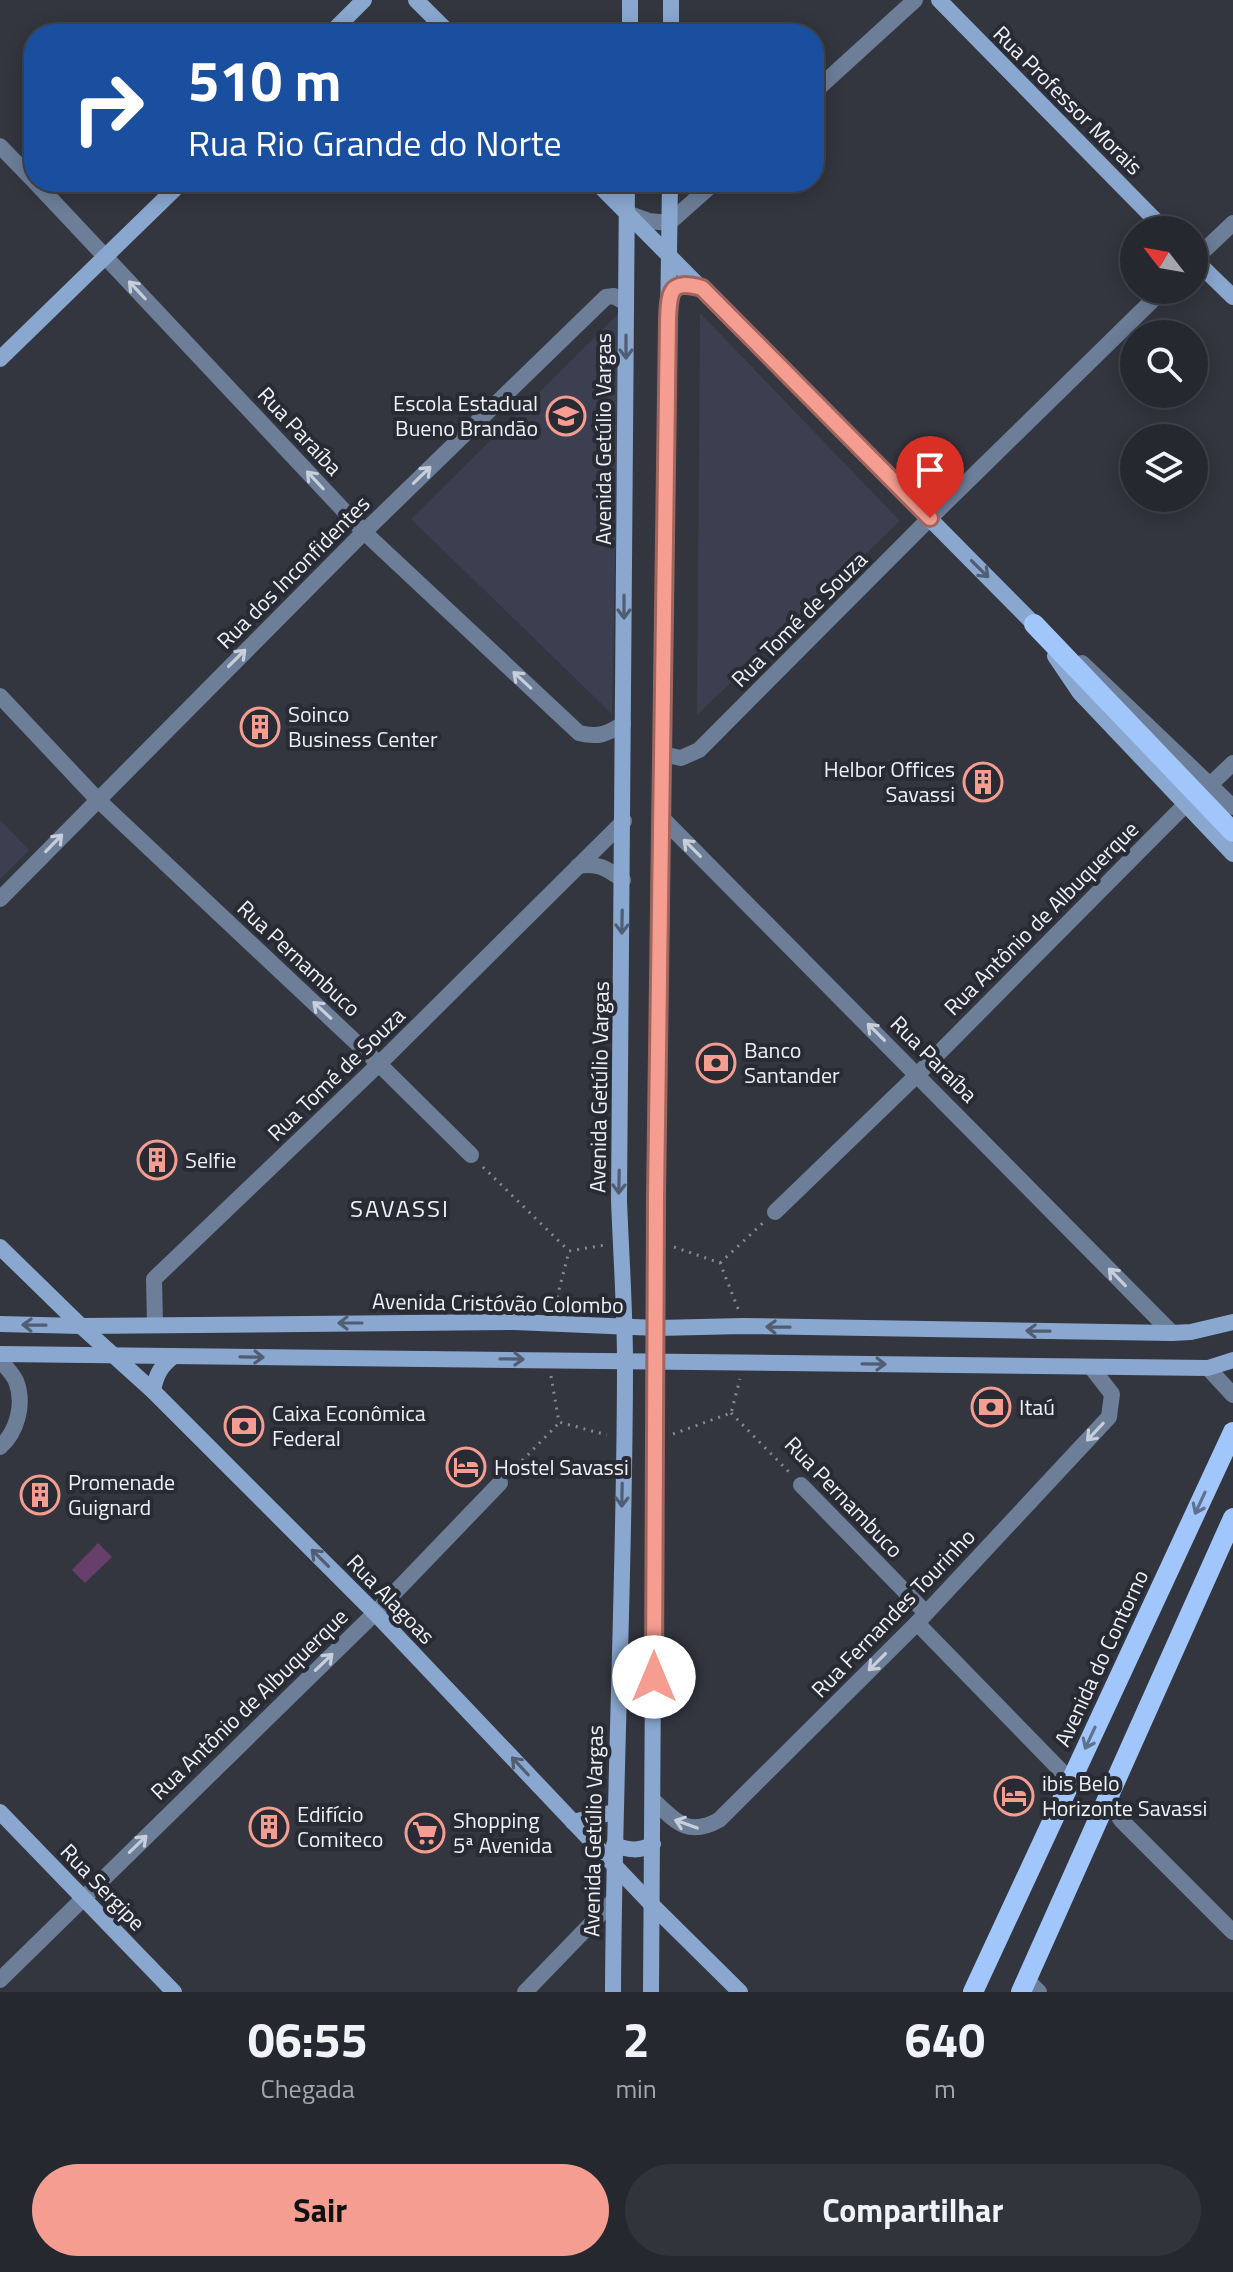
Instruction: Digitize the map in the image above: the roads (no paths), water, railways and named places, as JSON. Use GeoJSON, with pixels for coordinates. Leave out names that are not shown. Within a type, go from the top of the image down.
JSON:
{"type":"FeatureCollection","features":[{"type":"Feature","properties":{"kind":"main road"},"geometry":{"type":"LineString","coordinates":[[340,24],[364,0]]}},
{"type":"Feature","properties":{"kind":"main road"},"geometry":{"type":"LineString","coordinates":[[416,0],[440,24]]}},
{"type":"Feature","properties":{"kind":"main road"},"geometry":{"type":"LineString","coordinates":[[630,0],[630,24]]}},
{"type":"Feature","properties":{"kind":"main road"},"geometry":{"type":"LineString","coordinates":[[671,0],[671,24]]}},
{"type":"Feature","properties":{"kind":"main road","name":"Rua Professor Morais"},"geometry":{"type":"LineString","coordinates":[[939,0],[1151,216]]}},
{"type":"Feature","properties":{"kind":"main road"},"geometry":{"type":"LineString","coordinates":[[0,359],[172,192]]}},
{"type":"Feature","properties":{"kind":"main road"},"geometry":{"type":"LineString","coordinates":[[606,192],[1034,624],[1233,832]]}},
{"type":"Feature","properties":{"kind":"main road","name":"Avenida Getúlio Vargas"},"geometry":{"type":"LineString","coordinates":[[613,1992],[614,1812],[625,1361],[621,1242],[627,192]]}},
{"type":"Feature","properties":{"kind":"main road"},"geometry":{"type":"LineString","coordinates":[[651,1992],[656,1241],[670,192]]}},
{"type":"Feature","properties":{"kind":"main road"},"geometry":{"type":"LineString","coordinates":[[1208,273],[1233,297]]}},
{"type":"Feature","properties":{"kind":"main road"},"geometry":{"type":"LineString","coordinates":[[668,296],[682,283],[702,288]]}},
{"type":"Feature","properties":{"kind":"main road"},"geometry":{"type":"LineString","coordinates":[[1034,624],[1080,693],[1233,854]]}},
{"type":"Feature","properties":{"kind":"main road","name":"Rua Alagoas"},"geometry":{"type":"LineString","coordinates":[[0,1247],[153,1391],[375,1613],[652,1905],[740,1992]]}},
{"type":"Feature","properties":{"kind":"main road","name":"Avenida Cristóvão Colombo"},"geometry":{"type":"LineString","coordinates":[[0,1324],[551,1323],[657,1328],[744,1326],[1172,1333],[1233,1322]]}},
{"type":"Feature","properties":{"kind":"main road"},"geometry":{"type":"LineString","coordinates":[[0,1354],[1208,1368],[1233,1360]]}},
{"type":"Feature","properties":{"kind":"main road"},"geometry":{"type":"LineString","coordinates":[[153,1391],[162,1366],[174,1356]]}},
{"type":"Feature","properties":{"kind":"main road","name":"Avenida do Contorno"},"geometry":{"type":"LineString","coordinates":[[973,1992],[1233,1432]]}},
{"type":"Feature","properties":{"kind":"main road"},"geometry":{"type":"LineString","coordinates":[[1029,1988],[1233,1518]]}},
{"type":"Feature","properties":{"kind":"main road","name":"Rua Sergipe"},"geometry":{"type":"LineString","coordinates":[[0,1812],[174,1992]]}},
{"type":"Feature","properties":{"kind":"main road"},"geometry":{"type":"LineString","coordinates":[[573,1822],[614,1812]]}},
{"type":"Feature","properties":{"kind":"main road"},"geometry":{"type":"LineString","coordinates":[[614,1845],[643,1850],[653,1844]]}},
{"type":"Feature","properties":{"kind":"main road"},"geometry":{"type":"LineString","coordinates":[[613,1901],[652,1905]]}},
{"type":"Feature","properties":{"kind":"street"},"geometry":{"type":"LineString","coordinates":[[824,83],[915,0]]}},
{"type":"Feature","properties":{"kind":"street","name":"Rua Paraíba"},"geometry":{"type":"LineString","coordinates":[[0,146],[24,171]]}},
{"type":"Feature","properties":{"kind":"street","name":"Rua Paraíba"},"geometry":{"type":"LineString","coordinates":[[44,192],[364,532],[579,733],[594,737],[606,735],[623,724]]}},
{"type":"Feature","properties":{"kind":"street"},"geometry":{"type":"LineString","coordinates":[[627,213],[649,221],[669,223],[704,192]]}},
{"type":"Feature","properties":{"kind":"street"},"geometry":{"type":"LineString","coordinates":[[1208,247],[1233,223]]}},
{"type":"Feature","properties":{"kind":"street","name":"Rua dos Inconfidentes"},"geometry":{"type":"LineString","coordinates":[[0,899],[364,532],[606,297],[614,296],[626,303]]}},
{"type":"Feature","properties":{"kind":"street","name":"Rua Tomé de Souza"},"geometry":{"type":"LineString","coordinates":[[662,754],[681,758],[699,750],[1149,304]]}},
{"type":"Feature","properties":{"kind":"street"},"geometry":{"type":"LineString","coordinates":[[1034,624],[1097,675],[1233,807]]}},
{"type":"Feature","properties":{"kind":"street","name":"Rua Pernambuco"},"geometry":{"type":"LineString","coordinates":[[0,696],[97,799],[379,1064],[471,1155]]}},
{"type":"Feature","properties":{"kind":"street"},"geometry":{"type":"LineString","coordinates":[[1211,784],[1233,763]]}},
{"type":"Feature","properties":{"kind":"street","name":"Rua Antônio de Albuquerque"},"geometry":{"type":"LineString","coordinates":[[775,1212],[918,1074],[1186,804]]}},
{"type":"Feature","properties":{"kind":"street","name":"Rua Paraíba"},"geometry":{"type":"LineString","coordinates":[[662,818],[1172,1333]]}},
{"type":"Feature","properties":{"kind":"street","name":"Rua Tomé de Souza"},"geometry":{"type":"LineString","coordinates":[[155,1324],[154,1279],[379,1064],[624,821]]}},
{"type":"Feature","properties":{"kind":"street"},"geometry":{"type":"LineString","coordinates":[[578,866],[591,864],[605,867],[623,880]]}},
{"type":"Feature","properties":{"kind":"street"},"geometry":{"type":"LineString","coordinates":[[0,1360],[16,1380],[19,1407],[10,1438],[0,1447]]}},
{"type":"Feature","properties":{"kind":"street","name":"Rua Fernandes Tourinho"},"geometry":{"type":"LineString","coordinates":[[653,1800],[672,1818],[693,1829],[705,1828],[719,1820],[921,1618],[1109,1417],[1112,1394],[1091,1367]]}},
{"type":"Feature","properties":{"kind":"street"},"geometry":{"type":"LineString","coordinates":[[1208,1368],[1233,1395]]}},
{"type":"Feature","properties":{"kind":"street","name":"Rua Antônio de Albuquerque"},"geometry":{"type":"LineString","coordinates":[[0,1980],[375,1613],[500,1483]]}},
{"type":"Feature","properties":{"kind":"street","name":"Rua Pernambuco"},"geometry":{"type":"LineString","coordinates":[[801,1485],[1070,1780]]}},
{"type":"Feature","properties":{"kind":"street"},"geometry":{"type":"LineString","coordinates":[[1111,1796],[1121,1820],[1233,1932]]}},
{"type":"Feature","properties":{"kind":"street"},"geometry":{"type":"LineString","coordinates":[[525,1992],[613,1901]]}},
{"type":"Feature","properties":{"kind":"place","name":"Escola Estadual Bueno Brandão"},"geometry":{"type":"Point","coordinates":[566,416]}},
{"type":"Feature","properties":{"kind":"place","name":"Soinco Business Center"},"geometry":{"type":"Point","coordinates":[260,727]}},
{"type":"Feature","properties":{"kind":"place","name":"Helbor Offices Savassi"},"geometry":{"type":"Point","coordinates":[983,782]}},
{"type":"Feature","properties":{"kind":"place","name":"Banco Santander"},"geometry":{"type":"Point","coordinates":[716,1063]}},
{"type":"Feature","properties":{"kind":"place","name":"Selfie"},"geometry":{"type":"Point","coordinates":[157,1160]}},
{"type":"Feature","properties":{"kind":"place","name":"Itaú"},"geometry":{"type":"Point","coordinates":[991,1407]}},
{"type":"Feature","properties":{"kind":"place","name":"Caixa Econômica Federal"},"geometry":{"type":"Point","coordinates":[244,1426]}},
{"type":"Feature","properties":{"kind":"place","name":"Hostel Savassi"},"geometry":{"type":"Point","coordinates":[466,1467]}},
{"type":"Feature","properties":{"kind":"place","name":"Promenade Guignard"},"geometry":{"type":"Point","coordinates":[40,1495]}},
{"type":"Feature","properties":{"kind":"place","name":"ibis Belo Horizonte Savassi"},"geometry":{"type":"Point","coordinates":[1014,1796]}},
{"type":"Feature","properties":{"kind":"place","name":"Edifício Comiteco"},"geometry":{"type":"Point","coordinates":[269,1827]}},
{"type":"Feature","properties":{"kind":"place","name":"Shopping 5ª Avenida"},"geometry":{"type":"Point","coordinates":[425,1833]}},
{"type":"Feature","properties":{"kind":"district","name":"SAVASSI"},"geometry":{"type":"Point","coordinates":[400,1209]}}]}
